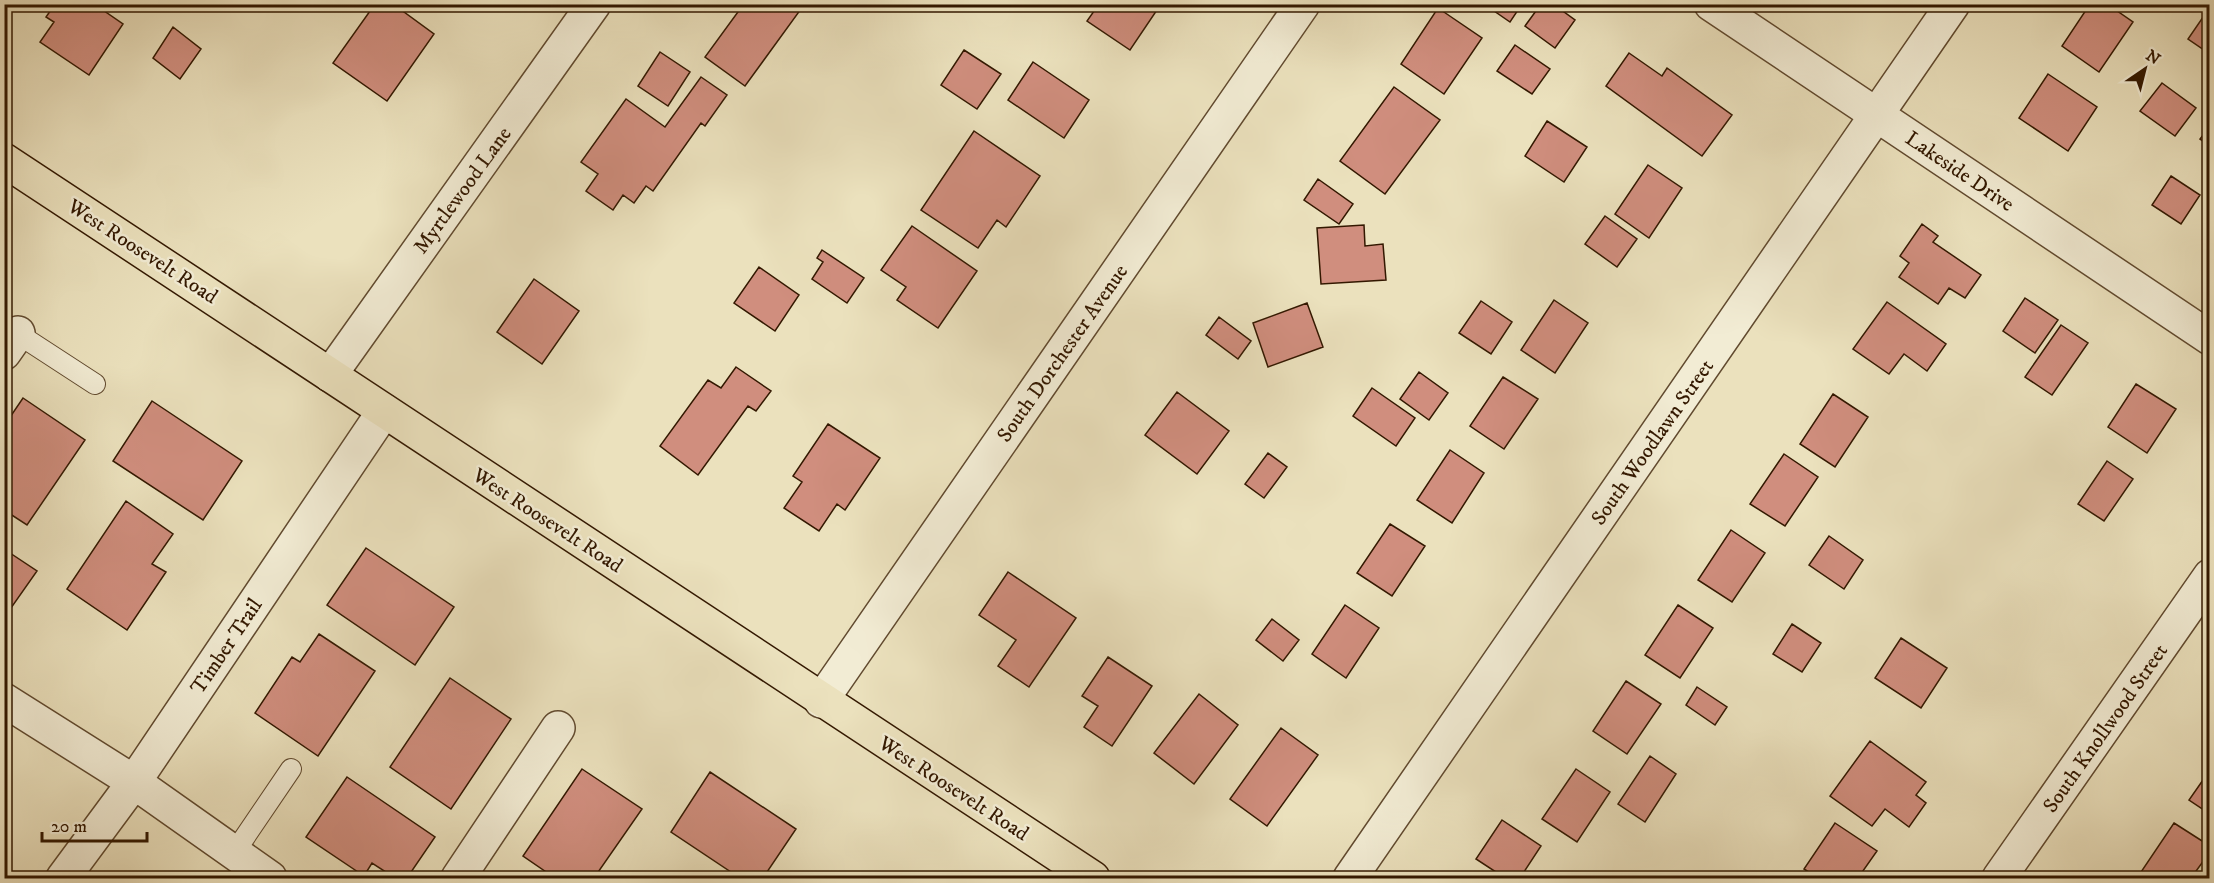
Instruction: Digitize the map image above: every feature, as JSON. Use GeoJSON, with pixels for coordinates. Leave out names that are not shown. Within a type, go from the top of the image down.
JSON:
{"type":"FeatureCollection","features":[{"type":"Feature","properties":{"kind":"main road","name":"West Roosevelt Road"},"geometry":{"type":"LineString","coordinates":[[4,160],[1093,879]]}},
{"type":"Feature","properties":{"kind":"street","name":"Myrtlewood Lane"},"geometry":{"type":"LineString","coordinates":[[330,375],[594,4]]}},
{"type":"Feature","properties":{"kind":"street","name":"South Dorchester Avenue"},"geometry":{"type":"LineString","coordinates":[[822,701],[1303,4]]}},
{"type":"Feature","properties":{"kind":"street","name":"Lakeside Drive"},"geometry":{"type":"LineString","coordinates":[[1712,4],[2210,338]]}},
{"type":"Feature","properties":{"kind":"street","name":"South Woodlawn Street"},"geometry":{"type":"LineString","coordinates":[[1350,879],[1953,4]]}},
{"type":"Feature","properties":{"kind":"street","name":"Timber Trail"},"geometry":{"type":"LineString","coordinates":[[63,879],[134,782],[384,411]]}},
{"type":"Feature","properties":{"kind":"street","name":"South Knollwood Street"},"geometry":{"type":"LineString","coordinates":[[2000,879],[2210,576]]}},
{"type":"Feature","properties":{"kind":"street"},"geometry":{"type":"LineString","coordinates":[[4,700],[134,782],[270,879]]}},
{"type":"Feature","properties":{"kind":"street"},"geometry":{"type":"LineString","coordinates":[[458,879],[558,728]]}},
{"type":"Feature","properties":{"kind":"lane"},"geometry":{"type":"LineString","coordinates":[[9,337],[95,384]]}},
{"type":"Feature","properties":{"kind":"lane"},"geometry":{"type":"LineString","coordinates":[[234,853],[291,769]]}},
{"type":"Feature","properties":{"kind":"building"},"geometry":{"type":"Polygon","coordinates":[[[55,4],[94,4],[123,24],[89,75],[40,42],[54,22],[46,17],[55,4]]]}},
{"type":"Feature","properties":{"kind":"building"},"geometry":{"type":"Polygon","coordinates":[[[375,4],[393,4],[434,34],[387,101],[333,63],[375,4]]]}},
{"type":"Feature","properties":{"kind":"building"},"geometry":{"type":"Polygon","coordinates":[[[754,4],[795,4],[801,9],[745,86],[705,57],[743,5],[751,10],[754,4]]]}},
{"type":"Feature","properties":{"kind":"building"},"geometry":{"type":"Polygon","coordinates":[[[1099,4],[1161,4],[1130,50],[1087,21],[1099,4]]]}},
{"type":"Feature","properties":{"kind":"building"},"geometry":{"type":"Polygon","coordinates":[[[1484,4],[1522,4],[1510,22],[1484,4]]]}},
{"type":"Feature","properties":{"kind":"building"},"geometry":{"type":"Polygon","coordinates":[[[1541,4],[1553,4],[1575,20],[1555,48],[1525,26],[1541,4]]]}},
{"type":"Feature","properties":{"kind":"building"},"geometry":{"type":"Polygon","coordinates":[[[2090,4],[2107,4],[2133,22],[2099,72],[2062,46],[2090,4]]]}},
{"type":"Feature","properties":{"kind":"building"},"geometry":{"type":"Polygon","coordinates":[[[2210,7],[2210,54],[2188,39],[2210,7]]]}},
{"type":"Feature","properties":{"kind":"building"},"geometry":{"type":"Polygon","coordinates":[[[1438,8],[1482,38],[1444,94],[1401,64],[1438,8]]]}},
{"type":"Feature","properties":{"kind":"building"},"geometry":{"type":"Polygon","coordinates":[[[173,27],[201,49],[180,79],[153,58],[173,27]]]}},
{"type":"Feature","properties":{"kind":"building"},"geometry":{"type":"Polygon","coordinates":[[[1515,45],[1550,69],[1532,94],[1497,71],[1515,45]]]}},
{"type":"Feature","properties":{"kind":"building"},"geometry":{"type":"Polygon","coordinates":[[[964,50],[1001,74],[977,109],[941,85],[964,50]]]}},
{"type":"Feature","properties":{"kind":"building"},"geometry":{"type":"Polygon","coordinates":[[[660,52],[690,72],[668,106],[638,86],[660,52]]]}},
{"type":"Feature","properties":{"kind":"building"},"geometry":{"type":"Polygon","coordinates":[[[1629,53],[1662,76],[1667,68],[1732,115],[1702,156],[1606,86],[1629,53]]]}},
{"type":"Feature","properties":{"kind":"building"},"geometry":{"type":"Polygon","coordinates":[[[1033,62],[1089,100],[1064,138],[1008,100],[1033,62]]]}},
{"type":"Feature","properties":{"kind":"building"},"geometry":{"type":"Polygon","coordinates":[[[2048,74],[2097,107],[2068,151],[2019,118],[2048,74]]]}},
{"type":"Feature","properties":{"kind":"building"},"geometry":{"type":"Polygon","coordinates":[[[701,77],[727,95],[705,126],[701,123],[653,191],[646,186],[634,203],[623,195],[613,210],[586,191],[598,174],[581,162],[626,99],[665,127],[701,77]]]}},
{"type":"Feature","properties":{"kind":"building"},"geometry":{"type":"Polygon","coordinates":[[[2162,83],[2196,108],[2175,136],[2140,111],[2162,83]]]}},
{"type":"Feature","properties":{"kind":"building"},"geometry":{"type":"Polygon","coordinates":[[[1394,87],[1440,120],[1385,194],[1340,161],[1394,87]]]}},
{"type":"Feature","properties":{"kind":"building"},"geometry":{"type":"Polygon","coordinates":[[[1547,121],[1587,147],[1564,182],[1525,156],[1547,121]]]}},
{"type":"Feature","properties":{"kind":"building"},"geometry":{"type":"Polygon","coordinates":[[[2210,126],[2210,146],[2200,139],[2210,126]]]}},
{"type":"Feature","properties":{"kind":"building"},"geometry":{"type":"Polygon","coordinates":[[[974,131],[1040,176],[1006,227],[997,220],[978,248],[921,210],[974,131]]]}},
{"type":"Feature","properties":{"kind":"building"},"geometry":{"type":"Polygon","coordinates":[[[1648,165],[1682,188],[1649,238],[1615,214],[1648,165]]]}},
{"type":"Feature","properties":{"kind":"building"},"geometry":{"type":"Polygon","coordinates":[[[2171,176],[2200,195],[2181,224],[2152,205],[2171,176]]]}},
{"type":"Feature","properties":{"kind":"building"},"geometry":{"type":"Polygon","coordinates":[[[1318,179],[1353,204],[1339,224],[1304,200],[1318,179]]]}},
{"type":"Feature","properties":{"kind":"building"},"geometry":{"type":"Polygon","coordinates":[[[1605,216],[1637,239],[1617,267],[1585,244],[1605,216]]]}},
{"type":"Feature","properties":{"kind":"building"},"geometry":{"type":"Polygon","coordinates":[[[1922,224],[1938,236],[1933,242],[1981,275],[1965,298],[1949,288],[1938,304],[1899,277],[1909,263],[1900,256],[1922,224]]]}},
{"type":"Feature","properties":{"kind":"building"},"geometry":{"type":"Polygon","coordinates":[[[1364,225],[1365,246],[1383,244],[1386,280],[1321,284],[1317,228],[1364,225]]]}},
{"type":"Feature","properties":{"kind":"building"},"geometry":{"type":"Polygon","coordinates":[[[912,226],[977,271],[938,328],[897,300],[906,287],[881,270],[912,226]]]}},
{"type":"Feature","properties":{"kind":"building"},"geometry":{"type":"Polygon","coordinates":[[[822,250],[864,278],[847,303],[812,279],[823,262],[817,258],[822,250]]]}},
{"type":"Feature","properties":{"kind":"building"},"geometry":{"type":"Polygon","coordinates":[[[759,267],[799,295],[775,331],[734,303],[759,267]]]}},
{"type":"Feature","properties":{"kind":"building"},"geometry":{"type":"Polygon","coordinates":[[[534,279],[579,311],[542,364],[497,332],[534,279]]]}},
{"type":"Feature","properties":{"kind":"building"},"geometry":{"type":"Polygon","coordinates":[[[2025,298],[2058,320],[2035,353],[2003,331],[2025,298]]]}},
{"type":"Feature","properties":{"kind":"building"},"geometry":{"type":"Polygon","coordinates":[[[1554,300],[1588,323],[1555,373],[1521,350],[1554,300]]]}},
{"type":"Feature","properties":{"kind":"building"},"geometry":{"type":"Polygon","coordinates":[[[1481,301],[1512,322],[1491,354],[1459,333],[1481,301]]]}},
{"type":"Feature","properties":{"kind":"building"},"geometry":{"type":"Polygon","coordinates":[[[1887,302],[1946,344],[1927,371],[1904,354],[1889,374],[1853,349],[1887,302]]]}},
{"type":"Feature","properties":{"kind":"building"},"geometry":{"type":"Polygon","coordinates":[[[1307,303],[1323,347],[1268,367],[1253,323],[1307,303]]]}},
{"type":"Feature","properties":{"kind":"building"},"geometry":{"type":"Polygon","coordinates":[[[1219,317],[1251,341],[1238,359],[1206,335],[1219,317]]]}},
{"type":"Feature","properties":{"kind":"building"},"geometry":{"type":"Polygon","coordinates":[[[2061,325],[2088,343],[2052,395],[2025,377],[2061,325]]]}},
{"type":"Feature","properties":{"kind":"building"},"geometry":{"type":"Polygon","coordinates":[[[736,367],[771,391],[756,411],[748,406],[698,475],[660,446],[708,380],[721,388],[736,367]]]}},
{"type":"Feature","properties":{"kind":"building"},"geometry":{"type":"Polygon","coordinates":[[[1419,372],[1448,393],[1429,420],[1400,399],[1419,372]]]}},
{"type":"Feature","properties":{"kind":"building"},"geometry":{"type":"Polygon","coordinates":[[[1503,377],[1538,399],[1504,449],[1470,426],[1503,377]]]}},
{"type":"Feature","properties":{"kind":"building"},"geometry":{"type":"Polygon","coordinates":[[[2136,384],[2176,409],[2147,453],[2108,427],[2136,384]]]}},
{"type":"Feature","properties":{"kind":"building"},"geometry":{"type":"Polygon","coordinates":[[[1372,388],[1415,418],[1396,446],[1353,416],[1372,388]]]}},
{"type":"Feature","properties":{"kind":"building"},"geometry":{"type":"Polygon","coordinates":[[[1177,392],[1229,431],[1197,474],[1145,435],[1177,392]]]}},
{"type":"Feature","properties":{"kind":"building"},"geometry":{"type":"Polygon","coordinates":[[[1833,394],[1868,417],[1835,467],[1800,444],[1833,394]]]}},
{"type":"Feature","properties":{"kind":"building"},"geometry":{"type":"Polygon","coordinates":[[[23,398],[85,440],[27,525],[4,510],[4,426],[23,398]]]}},
{"type":"Feature","properties":{"kind":"building"},"geometry":{"type":"Polygon","coordinates":[[[152,401],[242,461],[203,520],[113,461],[152,401]]]}},
{"type":"Feature","properties":{"kind":"building"},"geometry":{"type":"Polygon","coordinates":[[[828,424],[880,458],[845,510],[837,504],[819,531],[784,508],[802,482],[793,476],[828,424]]]}},
{"type":"Feature","properties":{"kind":"building"},"geometry":{"type":"Polygon","coordinates":[[[1450,450],[1484,473],[1452,523],[1417,500],[1450,450]]]}},
{"type":"Feature","properties":{"kind":"building"},"geometry":{"type":"Polygon","coordinates":[[[1268,453],[1287,467],[1264,498],[1245,484],[1268,453]]]}},
{"type":"Feature","properties":{"kind":"building"},"geometry":{"type":"Polygon","coordinates":[[[1784,454],[1818,477],[1785,526],[1750,504],[1784,454]]]}},
{"type":"Feature","properties":{"kind":"building"},"geometry":{"type":"Polygon","coordinates":[[[2107,461],[2133,479],[2104,521],[2078,504],[2107,461]]]}},
{"type":"Feature","properties":{"kind":"building"},"geometry":{"type":"Polygon","coordinates":[[[126,501],[173,534],[152,564],[166,572],[127,630],[67,589],[126,501]]]}},
{"type":"Feature","properties":{"kind":"building"},"geometry":{"type":"Polygon","coordinates":[[[1390,524],[1425,546],[1392,596],[1357,573],[1390,524]]]}},
{"type":"Feature","properties":{"kind":"building"},"geometry":{"type":"Polygon","coordinates":[[[1731,530],[1765,553],[1732,602],[1698,580],[1731,530]]]}},
{"type":"Feature","properties":{"kind":"building"},"geometry":{"type":"Polygon","coordinates":[[[1829,536],[1863,560],[1844,589],[1809,565],[1829,536]]]}},
{"type":"Feature","properties":{"kind":"building"},"geometry":{"type":"Polygon","coordinates":[[[366,548],[454,607],[415,665],[327,605],[366,548]]]}},
{"type":"Feature","properties":{"kind":"building"},"geometry":{"type":"Polygon","coordinates":[[[4,549],[37,571],[4,618],[4,549]]]}},
{"type":"Feature","properties":{"kind":"building"},"geometry":{"type":"Polygon","coordinates":[[[1008,572],[1076,618],[1029,687],[998,666],[1016,640],[979,615],[1008,572]]]}},
{"type":"Feature","properties":{"kind":"building"},"geometry":{"type":"Polygon","coordinates":[[[1345,605],[1379,628],[1346,678],[1312,654],[1345,605]]]}},
{"type":"Feature","properties":{"kind":"building"},"geometry":{"type":"Polygon","coordinates":[[[1678,605],[1713,628],[1680,678],[1645,655],[1678,605]]]}},
{"type":"Feature","properties":{"kind":"building"},"geometry":{"type":"Polygon","coordinates":[[[1272,619],[1299,640],[1283,661],[1256,640],[1272,619]]]}},
{"type":"Feature","properties":{"kind":"building"},"geometry":{"type":"Polygon","coordinates":[[[1792,624],[1821,643],[1802,672],[1773,654],[1792,624]]]}},
{"type":"Feature","properties":{"kind":"building"},"geometry":{"type":"Polygon","coordinates":[[[319,634],[375,671],[318,756],[255,713],[292,657],[300,662],[319,634]]]}},
{"type":"Feature","properties":{"kind":"building"},"geometry":{"type":"Polygon","coordinates":[[[1901,638],[1947,668],[1921,708],[1875,678],[1901,638]]]}},
{"type":"Feature","properties":{"kind":"building"},"geometry":{"type":"Polygon","coordinates":[[[1108,657],[1152,686],[1112,746],[1084,727],[1098,706],[1082,696],[1108,657]]]}},
{"type":"Feature","properties":{"kind":"building"},"geometry":{"type":"Polygon","coordinates":[[[450,678],[511,719],[451,809],[390,767],[450,678]]]}},
{"type":"Feature","properties":{"kind":"building"},"geometry":{"type":"Polygon","coordinates":[[[1626,681],[1661,704],[1627,754],[1593,731],[1626,681]]]}},
{"type":"Feature","properties":{"kind":"building"},"geometry":{"type":"Polygon","coordinates":[[[1697,687],[1727,707],[1715,725],[1686,705],[1697,687]]]}},
{"type":"Feature","properties":{"kind":"building"},"geometry":{"type":"Polygon","coordinates":[[[1199,694],[1238,725],[1194,784],[1154,753],[1199,694]]]}},
{"type":"Feature","properties":{"kind":"building"},"geometry":{"type":"Polygon","coordinates":[[[1281,728],[1318,755],[1267,826],[1230,799],[1281,728]]]}},
{"type":"Feature","properties":{"kind":"building"},"geometry":{"type":"Polygon","coordinates":[[[1870,741],[1926,782],[1916,795],[1926,803],[1909,827],[1885,809],[1872,826],[1830,796],[1870,741]]]}},
{"type":"Feature","properties":{"kind":"building"},"geometry":{"type":"Polygon","coordinates":[[[1650,756],[1676,774],[1645,822],[1618,804],[1650,756]]]}},
{"type":"Feature","properties":{"kind":"building"},"geometry":{"type":"Polygon","coordinates":[[[582,769],[642,809],[594,878],[555,878],[523,856],[582,769]]]}},
{"type":"Feature","properties":{"kind":"building"},"geometry":{"type":"Polygon","coordinates":[[[1576,769],[1610,792],[1577,842],[1542,819],[1576,769]]]}},
{"type":"Feature","properties":{"kind":"building"},"geometry":{"type":"Polygon","coordinates":[[[2210,770],[2210,814],[2189,800],[2210,770]]]}},
{"type":"Feature","properties":{"kind":"building"},"geometry":{"type":"Polygon","coordinates":[[[710,772],[796,829],[763,878],[740,878],[671,832],[710,772]]]}},
{"type":"Feature","properties":{"kind":"building"},"geometry":{"type":"Polygon","coordinates":[[[347,777],[435,837],[407,878],[395,878],[372,863],[364,876],[306,837],[347,777]]]}},
{"type":"Feature","properties":{"kind":"building"},"geometry":{"type":"Polygon","coordinates":[[[1502,820],[1541,846],[1520,878],[1505,878],[1476,859],[1502,820]]]}},
{"type":"Feature","properties":{"kind":"building"},"geometry":{"type":"Polygon","coordinates":[[[1835,823],[1877,851],[1858,878],[1818,878],[1804,869],[1835,823]]]}},
{"type":"Feature","properties":{"kind":"building"},"geometry":{"type":"Polygon","coordinates":[[[2174,823],[2210,846],[2210,852],[2191,878],[2150,878],[2141,872],[2174,823]]]}}]}
